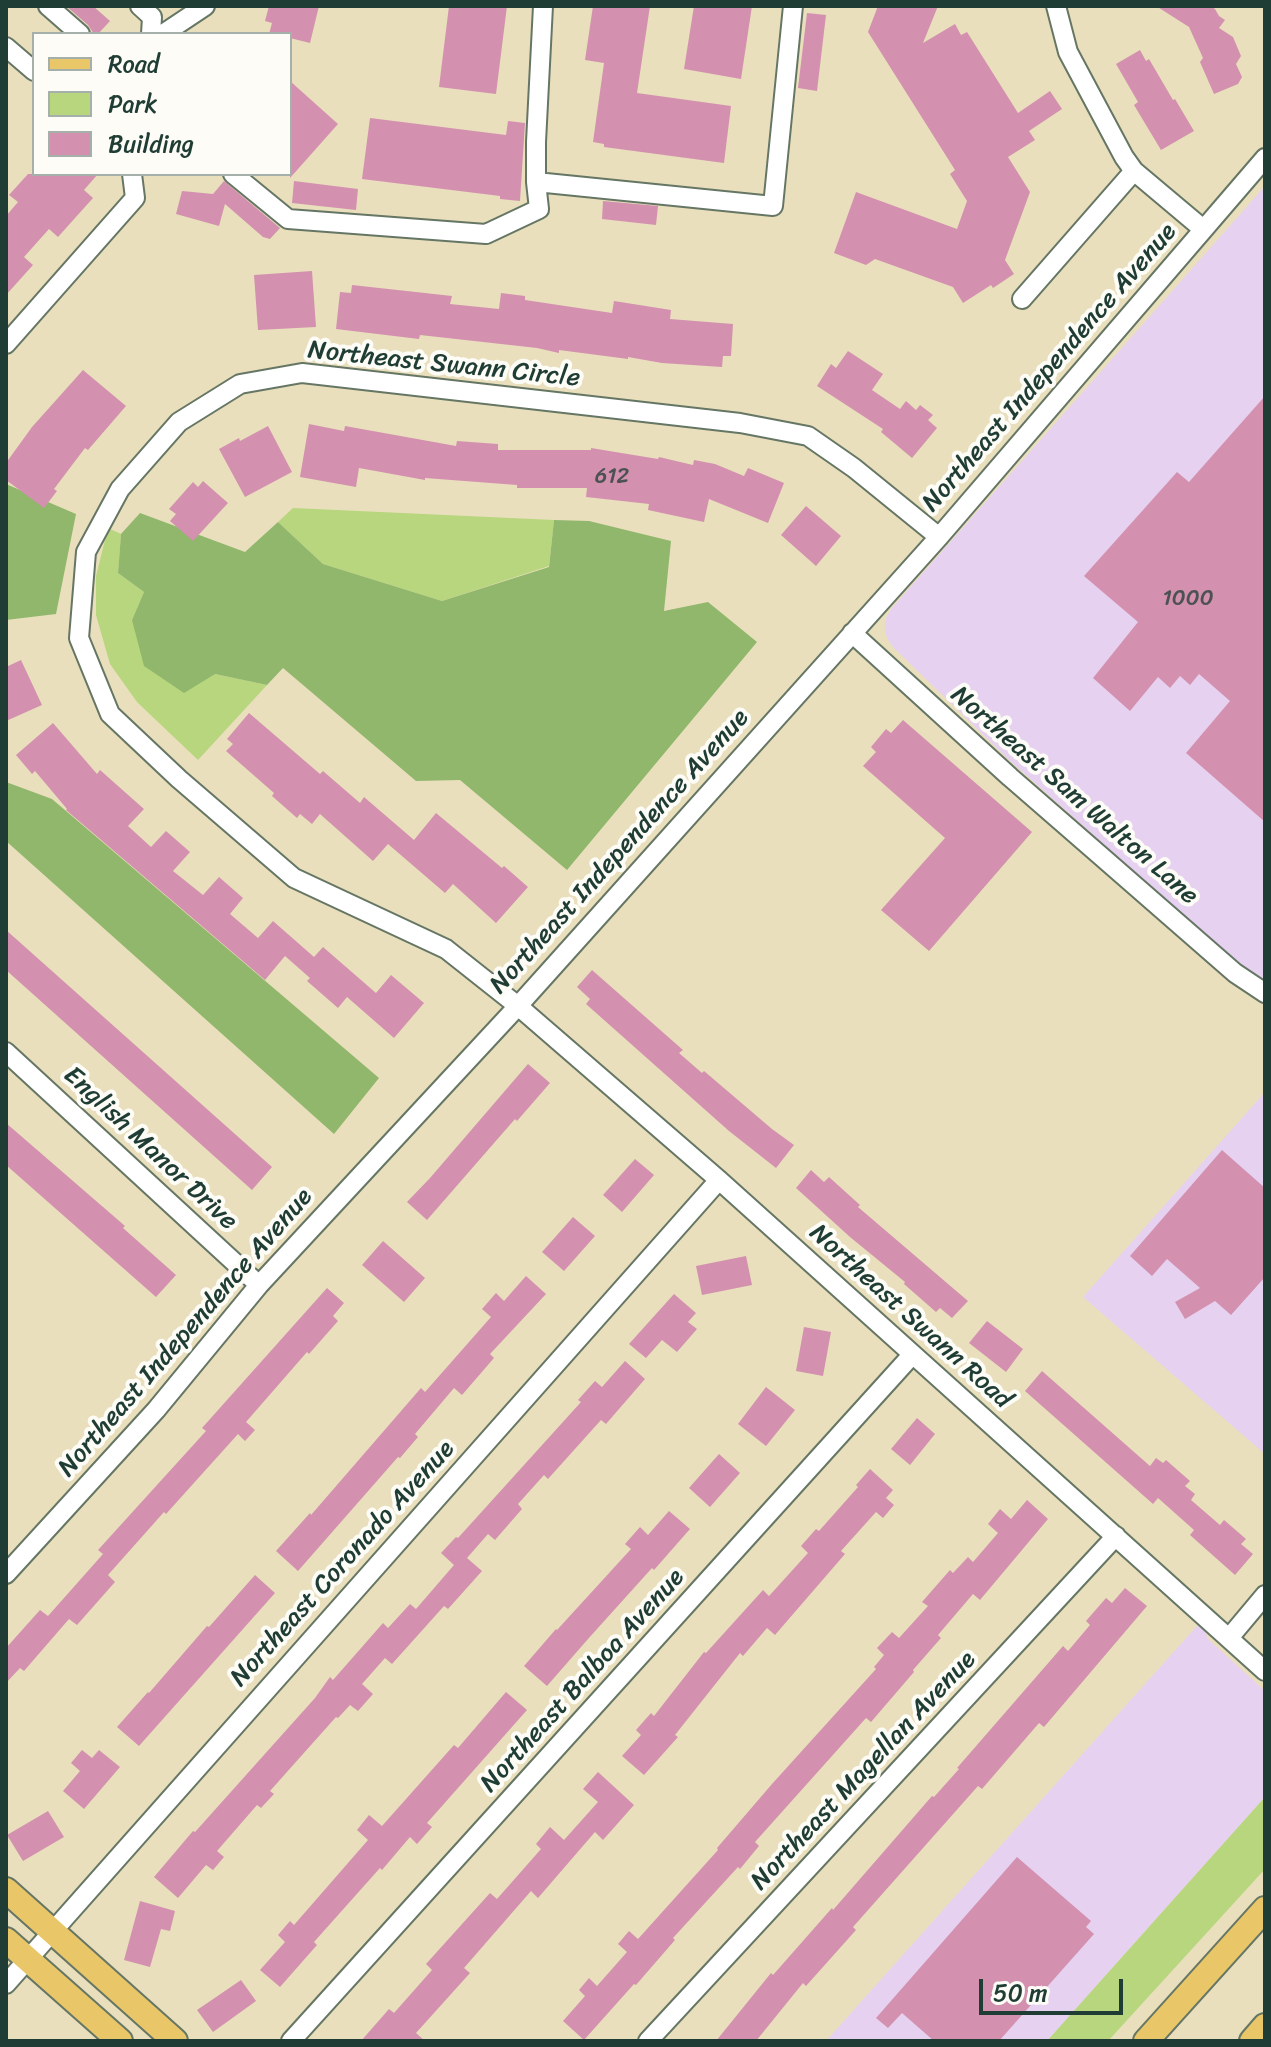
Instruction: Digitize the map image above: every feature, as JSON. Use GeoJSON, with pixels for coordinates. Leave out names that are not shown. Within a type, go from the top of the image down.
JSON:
{"type":"FeatureCollection","features":[{"type":"Feature","properties":{"kind":"main road"},"geometry":{"type":"LineString","coordinates":[[6,1890],[175,2041]]}},
{"type":"Feature","properties":{"kind":"main road"},"geometry":{"type":"LineString","coordinates":[[1146,2041],[1265,1909]]}},
{"type":"Feature","properties":{"kind":"main road"},"geometry":{"type":"LineString","coordinates":[[6,1940],[120,2041]]}},
{"type":"Feature","properties":{"kind":"main road"},"geometry":{"type":"LineString","coordinates":[[1252,2041],[1265,2026]]}},
{"type":"Feature","properties":{"kind":"street"},"geometry":{"type":"LineString","coordinates":[[48,6],[78,32]]}},
{"type":"Feature","properties":{"kind":"street"},"geometry":{"type":"LineString","coordinates":[[140,6],[152,17],[151,32]]}},
{"type":"Feature","properties":{"kind":"street"},"geometry":{"type":"LineString","coordinates":[[166,32],[205,6]]}},
{"type":"Feature","properties":{"kind":"street"},"geometry":{"type":"LineString","coordinates":[[235,176],[288,219],[486,234],[539,209],[536,142],[543,6]]}},
{"type":"Feature","properties":{"kind":"street"},"geometry":{"type":"LineString","coordinates":[[536,182],[773,206],[793,6]]}},
{"type":"Feature","properties":{"kind":"street"},"geometry":{"type":"LineString","coordinates":[[1056,6],[1068,52],[1124,157],[1134,171],[1203,229]]}},
{"type":"Feature","properties":{"kind":"street"},"geometry":{"type":"LineString","coordinates":[[6,47],[32,69]]}},
{"type":"Feature","properties":{"kind":"street","name":"Northeast Independence Avenue"},"geometry":{"type":"LineString","coordinates":[[6,1574],[156,1410],[259,1285],[518,1006],[939,537],[1265,158]]}},
{"type":"Feature","properties":{"kind":"street"},"geometry":{"type":"LineString","coordinates":[[1022,299],[1134,171]]}},
{"type":"Feature","properties":{"kind":"street"},"geometry":{"type":"LineString","coordinates":[[6,344],[135,198],[132,176]]}},
{"type":"Feature","properties":{"kind":"street","name":"Northeast Swann Circle"},"geometry":{"type":"LineString","coordinates":[[518,1006],[446,949],[294,878],[179,779],[110,714],[79,638],[86,552],[120,489],[179,422],[240,384],[302,373],[740,423],[808,436],[854,468],[939,537]]}},
{"type":"Feature","properties":{"kind":"street","name":"Northeast Sam Walton Lane"},"geometry":{"type":"LineString","coordinates":[[852,633],[1235,973],[1265,993]]}},
{"type":"Feature","properties":{"kind":"street","name":"Northeast Swann Road"},"geometry":{"type":"LineString","coordinates":[[518,1006],[719,1180],[1265,1671]]}},
{"type":"Feature","properties":{"kind":"street","name":"English Manor Drive"},"geometry":{"type":"LineString","coordinates":[[6,1052],[259,1285]]}},
{"type":"Feature","properties":{"kind":"street","name":"Northeast Coronado Avenue"},"geometry":{"type":"LineString","coordinates":[[6,1984],[719,1180]]}},
{"type":"Feature","properties":{"kind":"street","name":"Northeast Balboa Avenue"},"geometry":{"type":"LineString","coordinates":[[291,2041],[912,1355]]}},
{"type":"Feature","properties":{"kind":"street","name":"Northeast Magellan Avenue"},"geometry":{"type":"LineString","coordinates":[[648,2041],[1116,1536]]}},
{"type":"Feature","properties":{"kind":"street"},"geometry":{"type":"LineString","coordinates":[[1229,1638],[1265,1595]]}},
{"type":"Feature","properties":{"kind":"shaded area"},"geometry":{"type":"Polygon","coordinates":[[[1265,186],[1265,980],[1235,961],[1009,760],[893,647],[885,628],[891,609],[1265,186]]]}},
{"type":"Feature","properties":{"kind":"shaded area"},"geometry":{"type":"Polygon","coordinates":[[[1265,1092],[1265,1454],[1083,1297],[1265,1092]]]}},
{"type":"Feature","properties":{"kind":"shaded area"},"geometry":{"type":"Polygon","coordinates":[[[1204,1618],[1207,1638],[1265,1691],[1265,1797],[1047,2041],[826,2041],[1204,1618]]]}},
{"type":"Feature","properties":{"kind":"green space"},"geometry":{"type":"Polygon","coordinates":[[[6,484],[76,514],[56,614],[6,620],[6,484]]]}},
{"type":"Feature","properties":{"kind":"green space"},"geometry":{"type":"Polygon","coordinates":[[[293,508],[554,520],[549,566],[442,601],[323,564],[278,522],[293,508]]]}},
{"type":"Feature","properties":{"kind":"green space"},"geometry":{"type":"Polygon","coordinates":[[[140,513],[245,552],[278,522],[323,564],[442,601],[549,567],[554,520],[589,521],[671,541],[664,611],[708,602],[757,642],[567,870],[460,780],[416,781],[283,668],[267,685],[215,674],[184,693],[144,666],[132,620],[144,592],[118,573],[121,534],[140,513]]]}},
{"type":"Feature","properties":{"kind":"green space"},"geometry":{"type":"Polygon","coordinates":[[[108,528],[121,534],[118,573],[144,592],[132,620],[215,674],[267,685],[198,760],[137,702],[110,664],[96,615],[96,576],[108,528]]]}},
{"type":"Feature","properties":{"kind":"green space"},"geometry":{"type":"Polygon","coordinates":[[[6,782],[52,799],[379,1078],[334,1134],[6,841],[6,782]]]}},
{"type":"Feature","properties":{"kind":"green space"},"geometry":{"type":"Polygon","coordinates":[[[1265,1797],[1265,1869],[1108,2041],[1047,2041],[1265,1797]]]}},
{"type":"Feature","properties":{"kind":"building"},"geometry":{"type":"Polygon","coordinates":[[[66,6],[93,6],[110,21],[100,32],[93,32],[66,6]]]}},
{"type":"Feature","properties":{"kind":"building"},"geometry":{"type":"Polygon","coordinates":[[[269,6],[319,6],[310,43],[292,38],[292,32],[270,32],[272,23],[265,21],[269,6]]]}},
{"type":"Feature","properties":{"kind":"building"},"geometry":{"type":"Polygon","coordinates":[[[449,6],[507,6],[496,94],[439,87],[449,6]]]}},
{"type":"Feature","properties":{"kind":"building"},"geometry":{"type":"Polygon","coordinates":[[[593,6],[650,6],[637,93],[731,106],[724,163],[604,147],[604,144],[593,142],[604,63],[585,60],[593,6]]]}},
{"type":"Feature","properties":{"kind":"building"},"geometry":{"type":"Polygon","coordinates":[[[694,6],[752,6],[741,79],[684,69],[694,6]]]}},
{"type":"Feature","properties":{"kind":"building"},"geometry":{"type":"Polygon","coordinates":[[[878,6],[938,6],[923,43],[955,24],[961,35],[967,32],[1018,113],[1050,91],[1062,109],[1029,131],[1035,140],[1008,157],[1030,192],[1005,260],[1014,274],[963,303],[953,287],[875,259],[866,265],[834,253],[856,192],[957,229],[967,201],[950,174],[955,170],[868,32],[878,6]]]}},
{"type":"Feature","properties":{"kind":"building"},"geometry":{"type":"Polygon","coordinates":[[[1156,6],[1211,6],[1215,9],[1225,20],[1219,28],[1233,37],[1241,56],[1236,64],[1242,77],[1238,84],[1214,94],[1189,27],[1156,6]]]}},
{"type":"Feature","properties":{"kind":"building"},"geometry":{"type":"Polygon","coordinates":[[[807,13],[826,15],[817,91],[798,88],[807,13]]]}},
{"type":"Feature","properties":{"kind":"building"},"geometry":{"type":"Polygon","coordinates":[[[1140,50],[1146,61],[1149,59],[1194,131],[1161,150],[1134,105],[1138,102],[1116,64],[1140,50]]]}},
{"type":"Feature","properties":{"kind":"building"},"geometry":{"type":"Polygon","coordinates":[[[292,83],[338,124],[292,176],[292,83]]]}},
{"type":"Feature","properties":{"kind":"building"},"geometry":{"type":"Polygon","coordinates":[[[370,118],[506,135],[508,121],[525,123],[520,201],[362,179],[370,118]]]}},
{"type":"Feature","properties":{"kind":"building"},"geometry":{"type":"Polygon","coordinates":[[[28,174],[96,176],[84,190],[93,198],[58,237],[49,229],[24,257],[33,265],[6,295],[6,216],[18,202],[9,195],[28,174]]]}},
{"type":"Feature","properties":{"kind":"building"},"geometry":{"type":"Polygon","coordinates":[[[224,181],[280,228],[270,239],[263,237],[225,204],[219,226],[176,214],[182,191],[213,194],[224,181]]]}},
{"type":"Feature","properties":{"kind":"building"},"geometry":{"type":"Polygon","coordinates":[[[294,181],[358,189],[356,210],[292,203],[294,181]]]}},
{"type":"Feature","properties":{"kind":"building"},"geometry":{"type":"Polygon","coordinates":[[[603,201],[658,206],[656,225],[602,219],[603,201]]]}},
{"type":"Feature","properties":{"kind":"building"},"geometry":{"type":"Polygon","coordinates":[[[312,271],[316,327],[258,330],[254,275],[312,271]]]}},
{"type":"Feature","properties":{"kind":"building"},"geometry":{"type":"Polygon","coordinates":[[[352,285],[452,296],[450,304],[499,309],[501,293],[525,296],[525,300],[612,313],[614,301],[671,310],[670,319],[733,324],[731,356],[723,356],[722,367],[662,363],[420,335],[419,339],[336,329],[340,292],[351,293],[352,285]]]}},
{"type":"Feature","properties":{"kind":"building"},"geometry":{"type":"Polygon","coordinates":[[[848,351],[883,374],[872,390],[900,409],[906,401],[916,410],[920,405],[933,415],[928,420],[937,428],[912,458],[881,432],[883,429],[817,386],[831,364],[836,368],[848,351]]]}},
{"type":"Feature","properties":{"kind":"building"},"geometry":{"type":"Polygon","coordinates":[[[83,370],[126,406],[88,450],[85,448],[54,489],[57,491],[44,508],[6,480],[6,463],[32,427],[83,370]]]}},
{"type":"Feature","properties":{"kind":"building"},"geometry":{"type":"Polygon","coordinates":[[[1265,396],[1265,822],[1186,753],[1230,701],[1199,674],[1190,685],[1180,676],[1170,688],[1158,677],[1130,711],[1093,678],[1138,622],[1084,576],[1177,472],[1189,482],[1265,396]]]}},
{"type":"Feature","properties":{"kind":"building"},"geometry":{"type":"Polygon","coordinates":[[[309,424],[344,431],[345,426],[456,446],[457,441],[498,444],[498,450],[591,448],[693,465],[694,460],[715,464],[744,476],[748,468],[784,483],[768,523],[709,499],[704,522],[648,510],[649,504],[586,497],[587,488],[517,488],[517,485],[425,480],[359,468],[356,487],[300,477],[309,424]]]}},
{"type":"Feature","properties":{"kind":"building"},"geometry":{"type":"Polygon","coordinates":[[[268,426],[292,472],[245,497],[219,449],[268,426]]]}},
{"type":"Feature","properties":{"kind":"building"},"geometry":{"type":"Polygon","coordinates":[[[203,481],[228,503],[193,541],[170,521],[176,514],[169,509],[193,482],[198,487],[203,481]]]}},
{"type":"Feature","properties":{"kind":"building"},"geometry":{"type":"Polygon","coordinates":[[[806,506],[841,536],[816,566],[781,535],[806,506]]]}},
{"type":"Feature","properties":{"kind":"building"},"geometry":{"type":"Polygon","coordinates":[[[21,660],[42,705],[6,721],[6,667],[21,660]]]}},
{"type":"Feature","properties":{"kind":"building"},"geometry":{"type":"Polygon","coordinates":[[[249,713],[320,774],[323,771],[360,803],[364,797],[414,840],[436,813],[528,887],[496,923],[453,884],[445,893],[388,844],[373,861],[320,814],[312,824],[300,814],[297,818],[226,751],[233,744],[227,739],[249,713]]]}},
{"type":"Feature","properties":{"kind":"building"},"geometry":{"type":"Polygon","coordinates":[[[903,720],[1032,832],[929,951],[881,910],[945,838],[863,766],[876,752],[871,747],[886,729],[891,733],[903,720]]]}},
{"type":"Feature","properties":{"kind":"building"},"geometry":{"type":"Polygon","coordinates":[[[53,723],[97,774],[100,770],[144,809],[128,826],[151,847],[166,831],[190,852],[173,871],[203,895],[219,877],[243,898],[230,914],[258,938],[273,921],[314,957],[323,947],[376,993],[391,975],[424,1003],[394,1038],[347,997],[338,1008],[307,981],[310,978],[285,956],[265,980],[66,810],[35,771],[32,774],[16,755],[53,723]]]}},
{"type":"Feature","properties":{"kind":"building"},"geometry":{"type":"Polygon","coordinates":[[[6,930],[272,1167],[252,1190],[6,970],[6,930]]]}},
{"type":"Feature","properties":{"kind":"building"},"geometry":{"type":"Polygon","coordinates":[[[592,970],[683,1050],[679,1053],[702,1073],[704,1071],[794,1145],[776,1168],[729,1131],[586,1004],[590,999],[577,987],[592,970]]]}},
{"type":"Feature","properties":{"kind":"building"},"geometry":{"type":"Polygon","coordinates":[[[528,1064],[550,1083],[427,1220],[407,1202],[528,1064]]]}},
{"type":"Feature","properties":{"kind":"building"},"geometry":{"type":"Polygon","coordinates":[[[6,1123],[125,1226],[123,1228],[176,1275],[156,1297],[6,1165],[6,1123]]]}},
{"type":"Feature","properties":{"kind":"building"},"geometry":{"type":"Polygon","coordinates":[[[1222,1150],[1265,1188],[1265,1277],[1231,1315],[1215,1301],[1185,1319],[1175,1302],[1200,1288],[1167,1259],[1152,1276],[1130,1256],[1222,1150]]]}},
{"type":"Feature","properties":{"kind":"building"},"geometry":{"type":"Polygon","coordinates":[[[635,1159],[654,1175],[622,1212],[603,1195],[635,1159]]]}},
{"type":"Feature","properties":{"kind":"building"},"geometry":{"type":"Polygon","coordinates":[[[811,1170],[824,1182],[829,1177],[860,1205],[858,1207],[968,1301],[952,1318],[940,1308],[936,1312],[796,1188],[811,1170]]]}},
{"type":"Feature","properties":{"kind":"building"},"geometry":{"type":"Polygon","coordinates":[[[573,1217],[595,1236],[564,1271],[542,1252],[573,1217]]]}},
{"type":"Feature","properties":{"kind":"building"},"geometry":{"type":"Polygon","coordinates":[[[383,1241],[425,1278],[404,1302],[362,1265],[383,1241]]]}},
{"type":"Feature","properties":{"kind":"building"},"geometry":{"type":"Polygon","coordinates":[[[746,1256],[752,1285],[702,1295],[696,1266],[746,1256]]]}},
{"type":"Feature","properties":{"kind":"building"},"geometry":{"type":"Polygon","coordinates":[[[526,1276],[546,1294],[490,1354],[494,1358],[462,1395],[454,1388],[415,1434],[418,1437],[298,1571],[276,1551],[421,1388],[425,1392],[491,1317],[482,1309],[496,1293],[504,1301],[526,1276]]]}},
{"type":"Feature","properties":{"kind":"building"},"geometry":{"type":"Polygon","coordinates":[[[327,1288],[344,1303],[333,1316],[338,1321],[246,1422],[255,1430],[245,1441],[238,1434],[166,1514],[164,1512],[108,1575],[115,1582],[77,1625],[69,1619],[24,1671],[20,1668],[6,1683],[6,1648],[40,1610],[48,1616],[103,1554],[98,1550],[206,1431],[202,1428],[327,1288]]]}},
{"type":"Feature","properties":{"kind":"building"},"geometry":{"type":"Polygon","coordinates":[[[674,1294],[696,1313],[688,1322],[697,1329],[677,1352],[662,1340],[646,1358],[629,1344],[674,1294]]]}},
{"type":"Feature","properties":{"kind":"building"},"geometry":{"type":"Polygon","coordinates":[[[987,1321],[1023,1349],[1006,1372],[969,1343],[987,1321]]]}},
{"type":"Feature","properties":{"kind":"building"},"geometry":{"type":"Polygon","coordinates":[[[804,1327],[831,1332],[823,1376],[796,1371],[804,1327]]]}},
{"type":"Feature","properties":{"kind":"building"},"geometry":{"type":"Polygon","coordinates":[[[625,1361],[645,1379],[606,1424],[601,1420],[548,1479],[544,1475],[518,1504],[522,1509],[495,1540],[488,1534],[467,1558],[482,1571],[448,1609],[444,1606],[392,1664],[385,1658],[362,1684],[373,1694],[358,1711],[350,1705],[336,1717],[270,1791],[274,1794],[261,1808],[257,1805],[217,1851],[224,1857],[213,1870],[206,1865],[178,1898],[154,1877],[315,1698],[330,1677],[333,1680],[383,1623],[388,1628],[410,1604],[416,1609],[454,1565],[441,1553],[581,1402],[578,1400],[595,1381],[602,1387],[625,1361]]]}},
{"type":"Feature","properties":{"kind":"building"},"geometry":{"type":"Polygon","coordinates":[[[1042,1371],[1150,1466],[1156,1458],[1163,1463],[1166,1460],[1190,1481],[1185,1486],[1195,1494],[1191,1500],[1220,1525],[1224,1520],[1246,1539],[1241,1544],[1253,1554],[1235,1575],[1190,1535],[1194,1530],[1158,1498],[1153,1504],[1025,1391],[1042,1371]]]}},
{"type":"Feature","properties":{"kind":"building"},"geometry":{"type":"Polygon","coordinates":[[[766,1387],[795,1410],[766,1446],[738,1424],[766,1387]]]}},
{"type":"Feature","properties":{"kind":"building"},"geometry":{"type":"Polygon","coordinates":[[[917,1418],[935,1434],[910,1465],[891,1449],[917,1418]]]}},
{"type":"Feature","properties":{"kind":"building"},"geometry":{"type":"Polygon","coordinates":[[[719,1454],[740,1473],[710,1507],[689,1488],[719,1454]]]}},
{"type":"Feature","properties":{"kind":"building"},"geometry":{"type":"Polygon","coordinates":[[[870,1469],[893,1490],[886,1498],[894,1505],[883,1518],[876,1512],[841,1551],[845,1554],[775,1635],[767,1628],[743,1656],[740,1653],[675,1735],[678,1737],[644,1775],[622,1756],[641,1735],[636,1730],[651,1713],[654,1716],[704,1652],[763,1590],[769,1596],[808,1553],[801,1546],[816,1529],[819,1531],[870,1469]]]}},
{"type":"Feature","properties":{"kind":"building"},"geometry":{"type":"Polygon","coordinates":[[[1027,1500],[1048,1519],[980,1600],[973,1594],[938,1635],[941,1638],[914,1672],[871,1722],[866,1718],[755,1842],[759,1846],[740,1869],[738,1867],[673,1938],[675,1940],[636,1985],[584,2040],[563,2021],[585,1996],[579,1990],[589,1978],[597,1986],[627,1952],[618,1944],[629,1931],[638,1939],[876,1669],[874,1667],[884,1655],[877,1648],[892,1632],[899,1638],[928,1606],[922,1602],[950,1570],[953,1573],[968,1557],[973,1562],[998,1533],[988,1524],[1000,1509],[1011,1519],[1027,1500]]]}},
{"type":"Feature","properties":{"kind":"building"},"geometry":{"type":"Polygon","coordinates":[[[669,1511],[690,1529],[547,1686],[524,1666],[631,1549],[625,1544],[640,1527],[648,1535],[669,1511]]]}},
{"type":"Feature","properties":{"kind":"building"},"geometry":{"type":"Polygon","coordinates":[[[255,1575],[275,1593],[139,1746],[117,1727],[255,1575]]]}},
{"type":"Feature","properties":{"kind":"building"},"geometry":{"type":"Polygon","coordinates":[[[1125,1588],[1147,1606],[1044,1727],[1039,1723],[982,1789],[978,1786],[853,1927],[856,1930],[806,1986],[803,1983],[756,2041],[716,2041],[771,1973],[773,1975],[934,1797],[1063,1646],[1068,1651],[1090,1625],[1086,1621],[1106,1598],[1112,1603],[1125,1588]]]}},
{"type":"Feature","properties":{"kind":"building"},"geometry":{"type":"Polygon","coordinates":[[[506,1692],[527,1710],[427,1823],[432,1827],[417,1844],[410,1837],[382,1870],[380,1868],[314,1942],[317,1945],[280,1987],[260,1970],[285,1942],[278,1935],[290,1921],[294,1925],[368,1840],[357,1830],[369,1815],[382,1826],[454,1745],[458,1748],[506,1692]]]}},
{"type":"Feature","properties":{"kind":"building"},"geometry":{"type":"Polygon","coordinates":[[[82,1750],[92,1758],[99,1750],[120,1767],[84,1809],[63,1791],[80,1771],[71,1763],[82,1750]]]}},
{"type":"Feature","properties":{"kind":"building"},"geometry":{"type":"Polygon","coordinates":[[[598,1772],[634,1805],[603,1840],[595,1832],[538,1898],[531,1891],[464,1968],[470,1973],[416,2033],[425,2041],[361,2041],[389,2009],[394,2013],[432,1970],[426,1964],[490,1893],[497,1899],[541,1849],[536,1844],[550,1827],[564,1840],[598,1802],[583,1789],[598,1772]]]}},
{"type":"Feature","properties":{"kind":"building"},"geometry":{"type":"Polygon","coordinates":[[[48,1811],[64,1837],[23,1861],[7,1835],[48,1811]]]}},
{"type":"Feature","properties":{"kind":"building"},"geometry":{"type":"Polygon","coordinates":[[[1017,1857],[1091,1921],[1086,1927],[1094,1934],[999,2041],[934,2041],[902,2013],[888,2028],[876,2018],[1017,1857]]]}},
{"type":"Feature","properties":{"kind":"building"},"geometry":{"type":"Polygon","coordinates":[[[140,1901],[175,1911],[170,1931],[161,1929],[150,1967],[124,1960],[140,1901]]]}},
{"type":"Feature","properties":{"kind":"building"},"geometry":{"type":"Polygon","coordinates":[[[241,1980],[256,2001],[213,2032],[197,2010],[241,1980]]]}}]}
